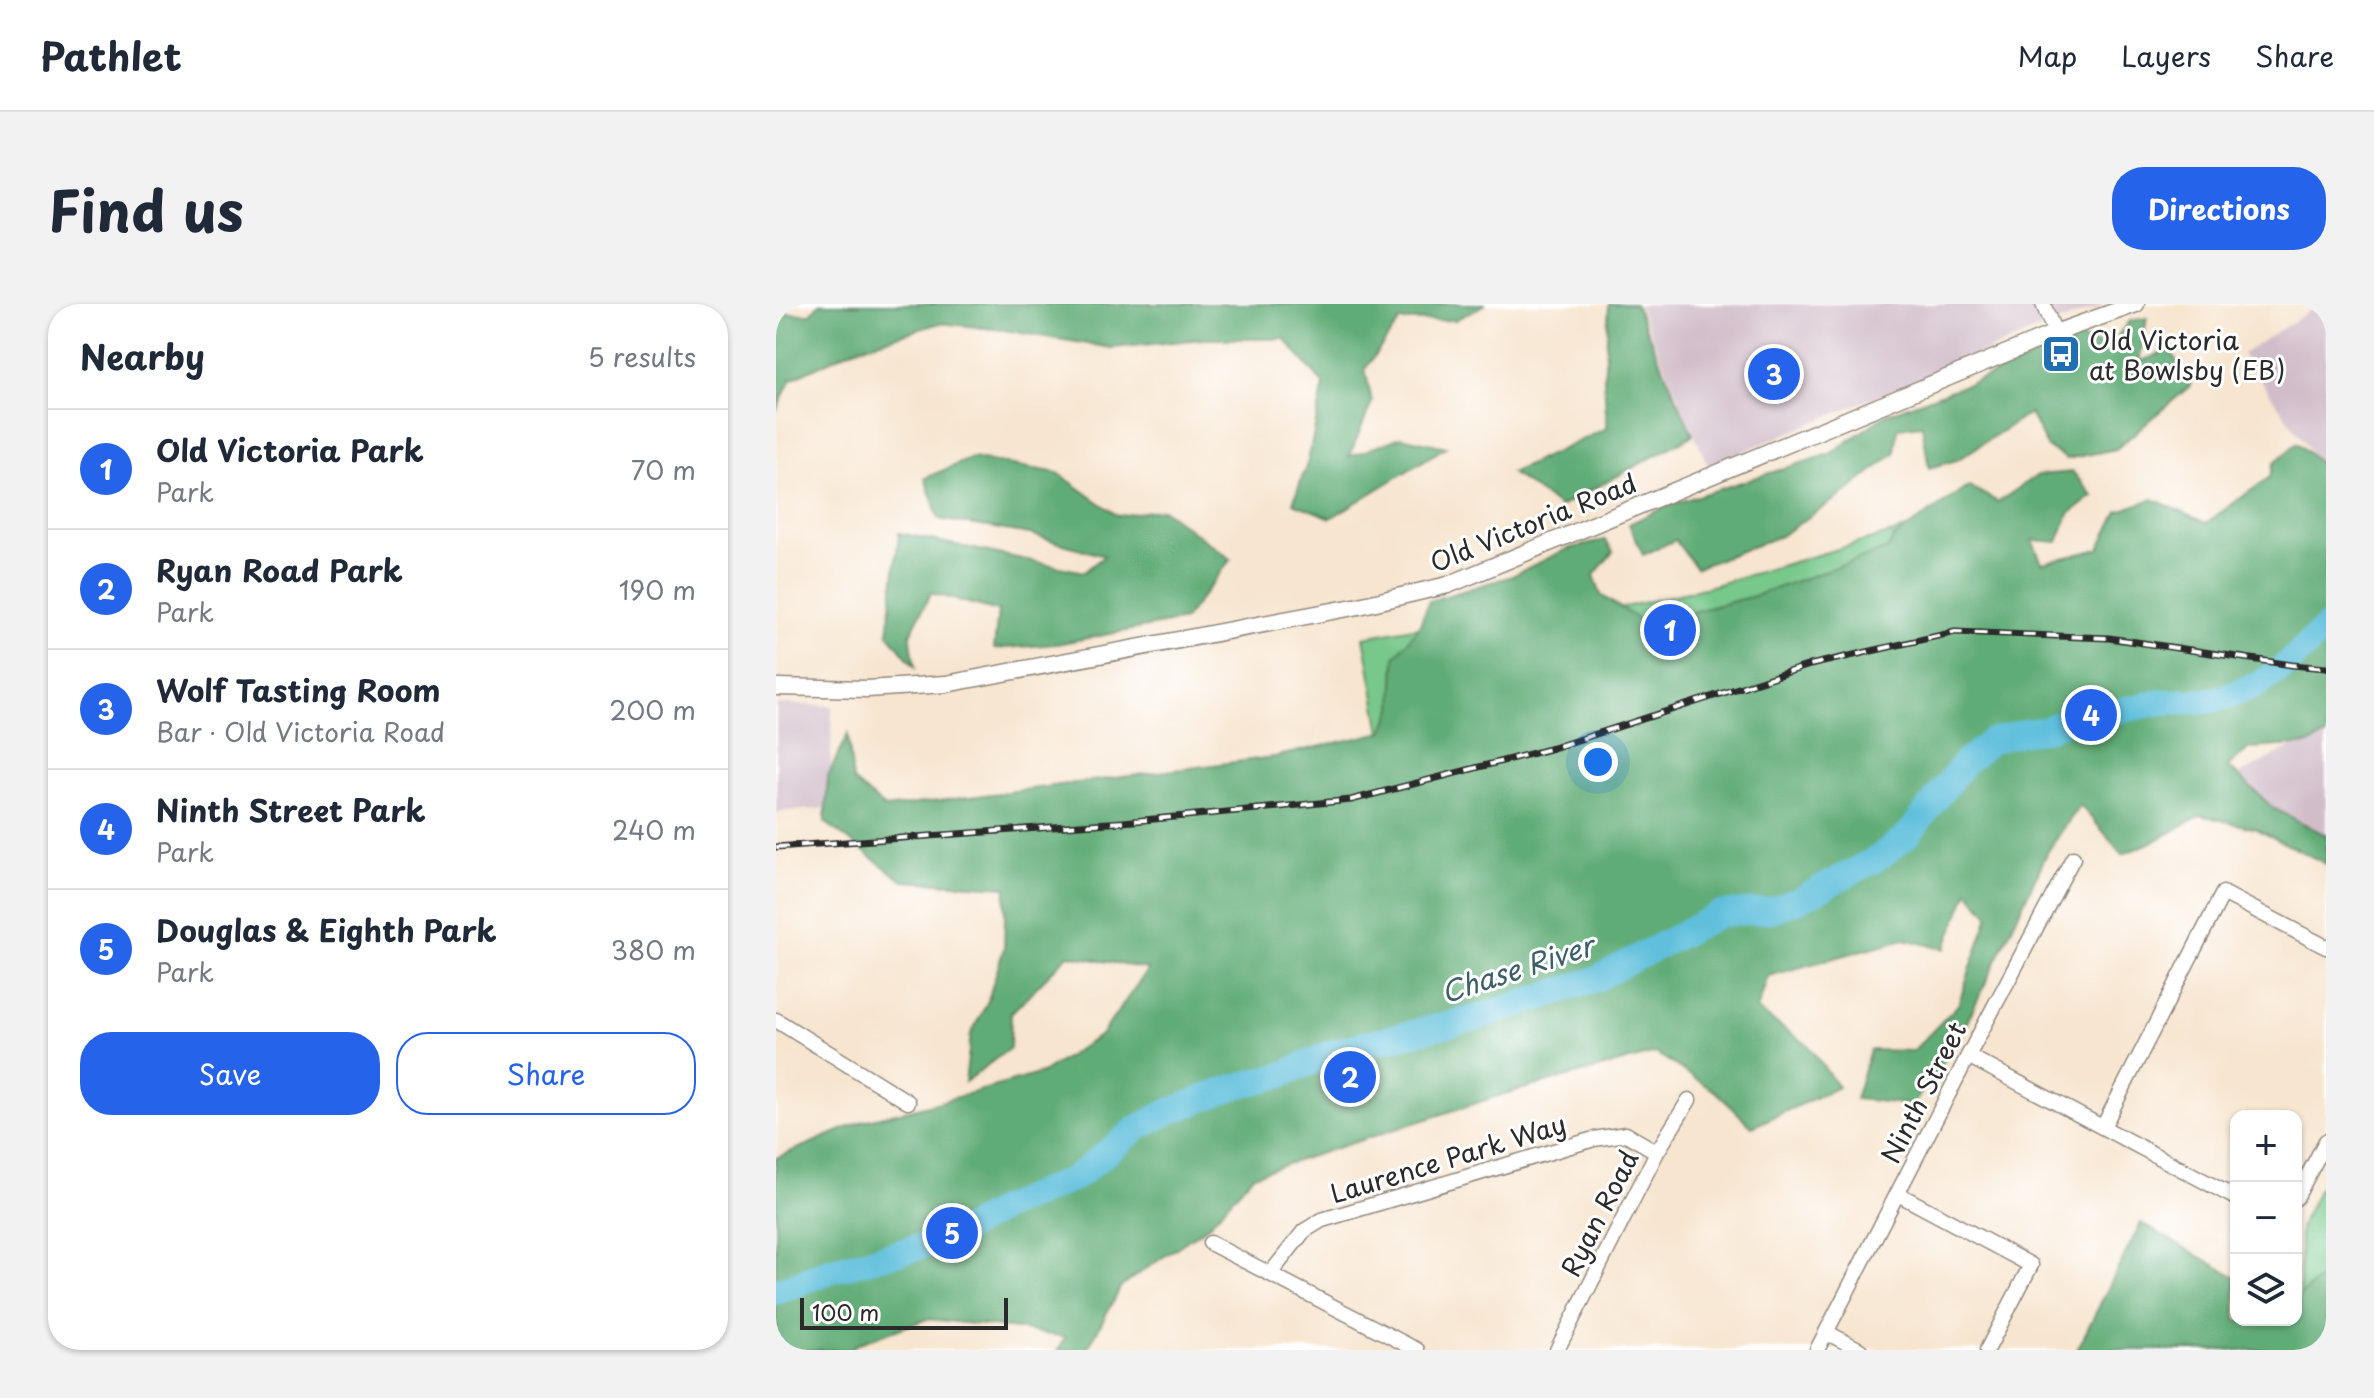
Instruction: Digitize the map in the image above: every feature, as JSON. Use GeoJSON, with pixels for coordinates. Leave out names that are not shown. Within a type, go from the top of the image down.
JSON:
{"type":"FeatureCollection","features":[{"type":"Feature","properties":{"kind":"street"},"geometry":{"type":"LineString","coordinates":[[2043,304],[2055,333]]}},
{"type":"Feature","properties":{"kind":"street","name":"Old Victoria Road"},"geometry":{"type":"LineString","coordinates":[[776,687],[867,689],[946,684],[1359,606],[1448,585],[2055,333],[2136,304]]}},
{"type":"Feature","properties":{"kind":"street","name":"Ninth Street"},"geometry":{"type":"LineString","coordinates":[[1817,1350],[2073,858]]}},
{"type":"Feature","properties":{"kind":"street"},"geometry":{"type":"LineString","coordinates":[[2103,1127],[2223,893],[2326,947]]}},
{"type":"Feature","properties":{"kind":"street"},"geometry":{"type":"LineString","coordinates":[[776,1020],[908,1102]]}},
{"type":"Feature","properties":{"kind":"street"},"geometry":{"type":"LineString","coordinates":[[1968,1056],[2230,1195]]}},
{"type":"Feature","properties":{"kind":"street","name":"Ryan Road"},"geometry":{"type":"LineString","coordinates":[[1557,1350],[1657,1152],[1689,1100]]}},
{"type":"Feature","properties":{"kind":"street","name":"Laurence Park Way"},"geometry":{"type":"LineString","coordinates":[[1270,1274],[1304,1231],[1322,1220],[1594,1139],[1626,1134],[1657,1152]]}},
{"type":"Feature","properties":{"kind":"street"},"geometry":{"type":"LineString","coordinates":[[2302,1187],[2326,1141]]}},
{"type":"Feature","properties":{"kind":"street"},"geometry":{"type":"LineString","coordinates":[[1898,1194],[2031,1265],[1987,1350]]}},
{"type":"Feature","properties":{"kind":"street"},"geometry":{"type":"LineString","coordinates":[[1210,1243],[1417,1350]]}},
{"type":"Feature","properties":{"kind":"street"},"geometry":{"type":"LineString","coordinates":[[1826,1332],[1860,1350]]}},
{"type":"Feature","properties":{"kind":"shaded area"},"geometry":{"type":"Polygon","coordinates":[[[1638,304],[2106,304],[1708,466],[1638,304]]]}},
{"type":"Feature","properties":{"kind":"shaded area"},"geometry":{"type":"Polygon","coordinates":[[[2321,304],[2326,304],[2326,473],[2242,354],[2321,304]]]}},
{"type":"Feature","properties":{"kind":"shaded area"},"geometry":{"type":"Polygon","coordinates":[[[776,704],[832,706],[830,808],[776,812],[776,704]]]}},
{"type":"Feature","properties":{"kind":"shaded area"},"geometry":{"type":"Polygon","coordinates":[[[2326,729],[2326,856],[2223,783],[2326,729]]]}},
{"type":"Feature","properties":{"kind":"green space"},"geometry":{"type":"Polygon","coordinates":[[[819,304],[1486,304],[1455,320],[1400,321],[1365,369],[1372,402],[1349,457],[1401,437],[1446,447],[1331,518],[1293,503],[1308,461],[1324,385],[1285,339],[1202,339],[1112,348],[940,323],[854,349],[791,379],[776,411],[776,313],[811,314],[819,304]]]}},
{"type":"Feature","properties":{"kind":"green space"},"geometry":{"type":"Polygon","coordinates":[[[1609,304],[1635,304],[1693,435],[1560,507],[1511,473],[1607,428],[1604,379],[1609,304]]]}},
{"type":"Feature","properties":{"kind":"green space"},"geometry":{"type":"Polygon","coordinates":[[[2147,318],[2139,362],[2170,350],[2191,385],[2116,449],[2067,459],[2047,447],[2030,413],[1957,460],[1929,468],[1922,425],[1898,428],[1895,453],[1848,491],[1780,536],[1696,568],[1675,540],[1643,555],[1629,524],[1669,505],[1830,454],[1887,414],[1989,376],[2076,338],[2109,346],[2130,321],[2147,318]]]}},
{"type":"Feature","properties":{"kind":"green space"},"geometry":{"type":"Polygon","coordinates":[[[2297,443],[2318,461],[2326,460],[2326,736],[2310,744],[2250,748],[2228,766],[2273,808],[2326,835],[2326,864],[2256,829],[2201,815],[2157,840],[2123,854],[2080,805],[2048,851],[1959,1039],[1913,1105],[1855,1099],[1870,1050],[1913,1051],[1958,1005],[1989,915],[1968,891],[1945,949],[1904,939],[1768,976],[1757,1010],[1808,1045],[1838,1087],[1752,1127],[1716,1092],[1656,1053],[1501,1095],[1253,1175],[1207,1227],[1121,1286],[1087,1350],[1058,1350],[1066,1337],[927,1319],[859,1343],[849,1350],[776,1350],[776,1158],[863,1121],[1042,1073],[1102,1034],[1148,969],[1068,955],[1011,1013],[1010,1048],[965,1082],[971,1034],[987,1003],[1004,948],[1006,887],[903,881],[825,822],[828,776],[848,734],[853,781],[885,808],[1274,757],[1383,732],[1393,708],[1395,657],[1419,627],[1429,601],[1512,576],[1567,549],[1605,540],[1613,552],[1594,575],[1601,595],[1645,624],[1754,596],[1888,549],[1893,538],[1969,486],[1998,502],[2038,475],[2073,472],[2093,496],[2069,514],[2058,542],[2032,540],[2042,563],[2099,549],[2118,511],[2153,499],[2206,523],[2270,477],[2274,463],[2297,443]]]}},
{"type":"Feature","properties":{"kind":"green space"},"geometry":{"type":"Polygon","coordinates":[[[972,458],[1058,473],[1118,516],[1162,509],[1231,559],[1184,620],[1056,644],[994,649],[998,611],[931,593],[910,634],[915,667],[888,634],[899,533],[1084,572],[1104,556],[1030,534],[939,519],[925,478],[972,458]]]}},
{"type":"Feature","properties":{"kind":"green space"},"geometry":{"type":"Polygon","coordinates":[[[1968,511],[1920,604],[1386,761],[1364,637],[1457,620],[1442,651],[1704,588],[1968,511]]]}},
{"type":"Feature","properties":{"kind":"green space"},"geometry":{"type":"Polygon","coordinates":[[[2319,1188],[2326,1192],[2326,1350],[2302,1318],[2302,1224],[2319,1188]]]}},
{"type":"Feature","properties":{"kind":"green space"},"geometry":{"type":"Polygon","coordinates":[[[2141,1223],[2230,1274],[2230,1326],[2302,1326],[2302,1294],[2326,1273],[2326,1350],[2077,1350],[2141,1223]]]}},
{"type":"Feature","properties":{"kind":"waterway","name":"Chase River"},"geometry":{"type":"LineString","coordinates":[[776,1292],[829,1271],[949,1239],[1004,1208],[1075,1178],[1136,1129],[1168,1112],[1234,1087],[1282,1075],[1336,1051],[1480,1017],[1596,979],[1720,914],[1771,910],[1799,900],[1878,858],[1908,835],[1964,763],[1991,741],[2044,730],[2082,714],[2162,702],[2207,701],[2227,697],[2260,683],[2288,664],[2326,627]]}},
{"type":"Feature","properties":{"kind":"railway"},"geometry":{"type":"LineString","coordinates":[[776,847],[1123,822],[1351,800],[1553,748],[1810,665],[1955,632],[2109,638],[2326,668]]}},
{"type":"Feature","properties":{"kind":"place","name":"Old Victoria at Bowlsby (EB)"},"geometry":{"type":"Point","coordinates":[2061,354]}},
{"type":"Feature","properties":{"kind":"place","name":"Wolf Tasting Room"},"geometry":{"type":"Point","coordinates":[1774,374]}},
{"type":"Feature","properties":{"kind":"place","name":"Old Victoria Park"},"geometry":{"type":"Point","coordinates":[1670,630]}},
{"type":"Feature","properties":{"kind":"place","name":"Ninth Street Park"},"geometry":{"type":"Point","coordinates":[2091,715]}},
{"type":"Feature","properties":{"kind":"place","name":"Ryan Road Park"},"geometry":{"type":"Point","coordinates":[1350,1077]}},
{"type":"Feature","properties":{"kind":"place","name":"Douglas & Eighth Park"},"geometry":{"type":"Point","coordinates":[952,1233]}}]}
